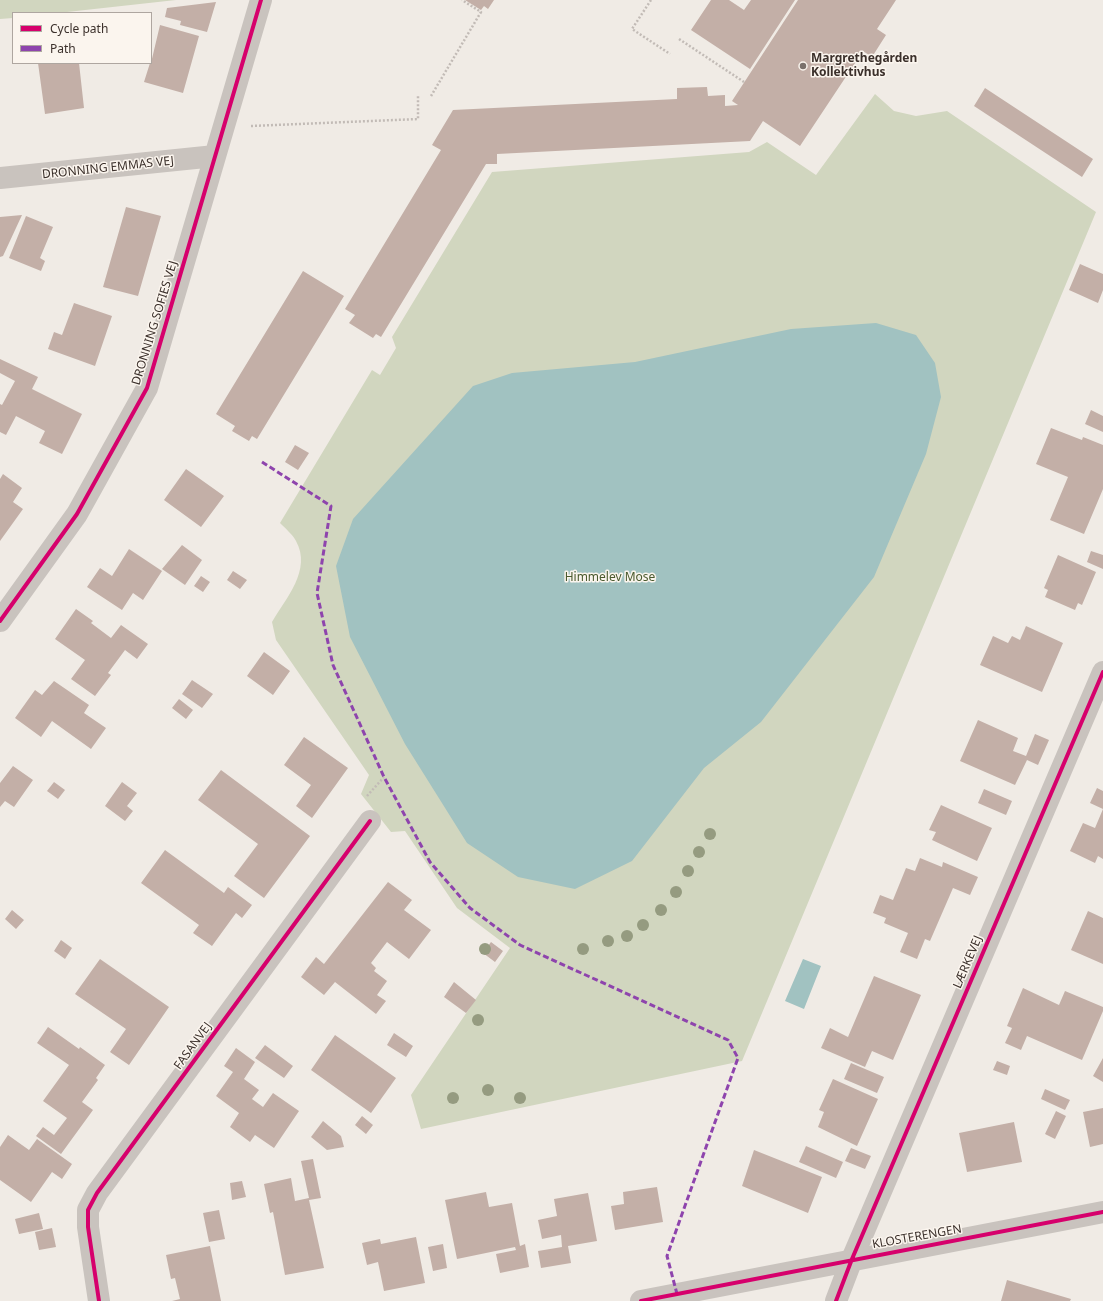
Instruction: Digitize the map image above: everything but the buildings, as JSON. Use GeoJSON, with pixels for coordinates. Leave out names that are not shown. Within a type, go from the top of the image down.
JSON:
{"type":"FeatureCollection","features":[{"type":"Feature","properties":{"kind":"street","name":"DRONNING SOFIES VEJ"},"geometry":{"type":"LineString","coordinates":[[0,621],[77,514],[147,388],[261,0]]}},
{"type":"Feature","properties":{"kind":"street","name":"DRONNING EMMAS VEJ"},"geometry":{"type":"LineString","coordinates":[[0,178],[215,156]]}},
{"type":"Feature","properties":{"kind":"street","name":"LÆRKEVEJ"},"geometry":{"type":"LineString","coordinates":[[836,1301],[852,1259],[1103,672]]}},
{"type":"Feature","properties":{"kind":"street","name":"FASANVEJ"},"geometry":{"type":"LineString","coordinates":[[99,1301],[88,1227],[88,1210],[97,1193],[370,821]]}},
{"type":"Feature","properties":{"kind":"street","name":"KLOSTERENGEN"},"geometry":{"type":"LineString","coordinates":[[641,1301],[852,1259],[1103,1212]]}},
{"type":"Feature","properties":{"kind":"path"},"geometry":{"type":"LineString","coordinates":[[431,96],[481,12],[462,0]]}},
{"type":"Feature","properties":{"kind":"path"},"geometry":{"type":"LineString","coordinates":[[651,0],[632,28],[670,54]]}},
{"type":"Feature","properties":{"kind":"path"},"geometry":{"type":"LineString","coordinates":[[679,40],[744,82]]}},
{"type":"Feature","properties":{"kind":"path"},"geometry":{"type":"LineString","coordinates":[[224,127],[418,119],[418,96]]}},
{"type":"Feature","properties":{"kind":"path"},"geometry":{"type":"LineString","coordinates":[[365,798],[384,777]]}},
{"type":"Feature","properties":{"kind":"green space"},"geometry":{"type":"Polygon","coordinates":[[[0,0],[176,0],[67,12],[12,12],[12,18],[0,19],[0,0]]]}},
{"type":"Feature","properties":{"kind":"green space","name":"Himmelev Mose"},"geometry":{"type":"Polygon","coordinates":[[[875,94],[894,111],[916,116],[947,111],[1096,212],[742,1061],[421,1129],[411,1095],[510,948],[457,908],[405,831],[391,832],[361,794],[369,775],[276,640],[272,622],[295,583],[301,563],[300,552],[296,541],[280,523],[372,370],[380,375],[396,348],[392,337],[492,172],[749,152],[767,142],[816,175],[875,94]]]}},
{"type":"Feature","properties":{"kind":"water","name":"Himmelev Mose"},"geometry":{"type":"Polygon","coordinates":[[[876,323],[916,335],[935,363],[941,397],[926,454],[874,577],[761,722],[704,768],[632,861],[575,889],[518,877],[467,843],[405,744],[350,637],[336,566],[353,519],[473,386],[512,373],[635,362],[791,329],[876,323]]]}},
{"type":"Feature","properties":{"kind":"water"},"geometry":{"type":"Polygon","coordinates":[[[803,959],[821,966],[804,1009],[785,1001],[803,959]]]}},
{"type":"Feature","properties":{"kind":"marked path"},"geometry":{"type":"LineString","coordinates":[[262,462],[331,506],[317,593],[333,665],[384,777],[430,862],[470,908],[520,945],[728,1040],[738,1058],[667,1256],[677,1294]]}},
{"type":"Feature","properties":{"kind":"cycle path"},"geometry":{"type":"LineString","coordinates":[[0,621],[77,514],[147,388],[261,0]]}},
{"type":"Feature","properties":{"kind":"cycle path"},"geometry":{"type":"LineString","coordinates":[[836,1301],[852,1259],[1103,672]]}},
{"type":"Feature","properties":{"kind":"cycle path"},"geometry":{"type":"LineString","coordinates":[[99,1301],[88,1227],[88,1210],[97,1193],[370,821]]}},
{"type":"Feature","properties":{"kind":"cycle path"},"geometry":{"type":"LineString","coordinates":[[641,1301],[1103,1212]]}},
{"type":"Feature","properties":{"kind":"place","name":"Margrethegården Kollektivhus"},"geometry":{"type":"Point","coordinates":[803,66]}}]}
